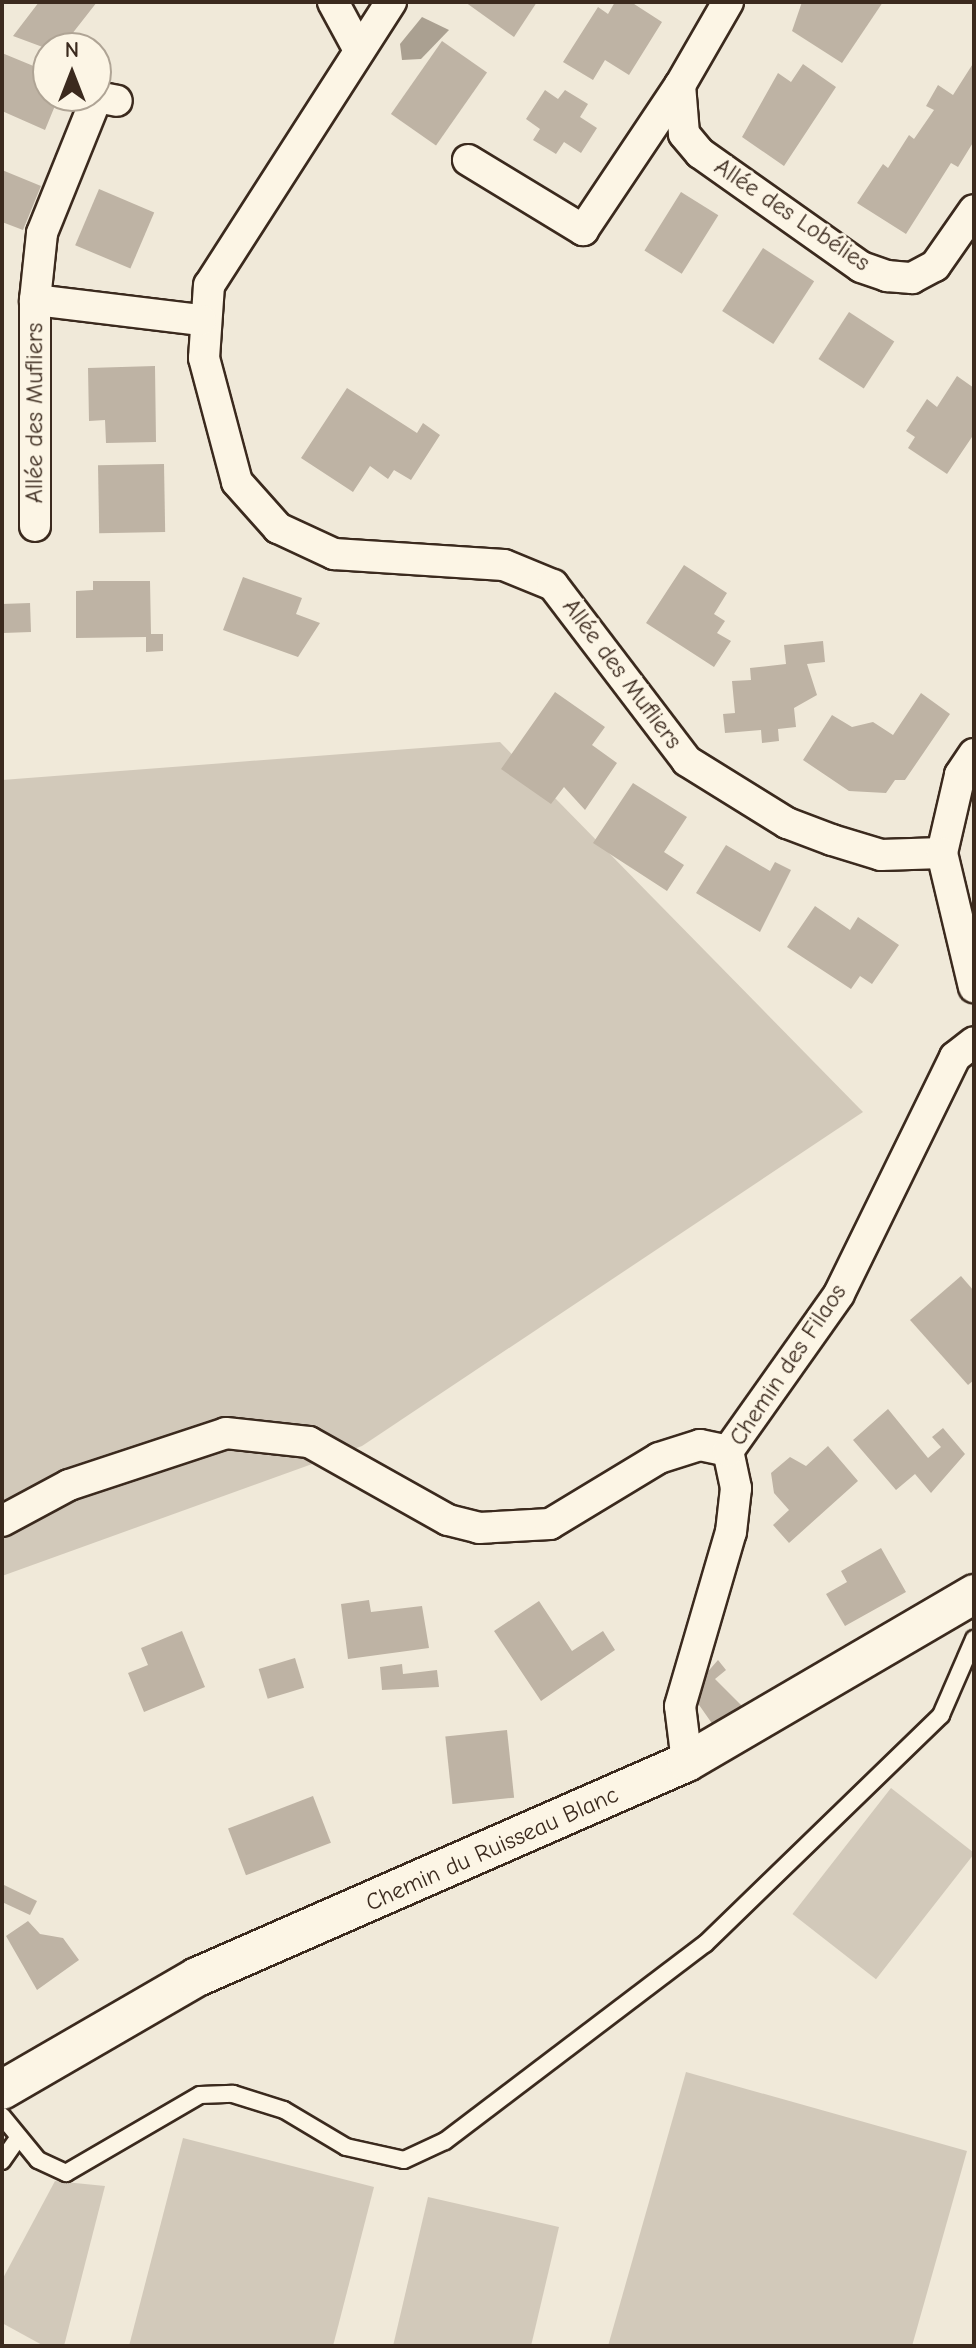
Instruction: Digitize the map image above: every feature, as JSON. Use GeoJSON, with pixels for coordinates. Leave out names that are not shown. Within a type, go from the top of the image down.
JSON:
{"type":"FeatureCollection","features":[{"type":"Feature","properties":{"kind":"street"},"geometry":{"type":"LineString","coordinates":[[333,2],[359,50]]}},
{"type":"Feature","properties":{"kind":"street"},"geometry":{"type":"LineString","coordinates":[[201,320],[219,264],[391,2]]}},
{"type":"Feature","properties":{"kind":"street"},"geometry":{"type":"LineString","coordinates":[[468,160],[583,230],[680,85],[728,2]]}},
{"type":"Feature","properties":{"kind":"street","name":"Allée des Lobélies"},"geometry":{"type":"LineString","coordinates":[[680,85],[684,134],[700,153],[861,267],[912,278],[935,266],[974,210]]}},
{"type":"Feature","properties":{"kind":"street","name":"Allée des Mufliers"},"geometry":{"type":"LineString","coordinates":[[35,526],[35,300],[42,233],[97,97],[117,101]]}},
{"type":"Feature","properties":{"kind":"street","name":"Allée des Mufliers"},"geometry":{"type":"LineString","coordinates":[[35,300],[201,320],[237,482],[278,528],[334,554],[530,573],[575,605],[687,761],[787,823],[832,840],[881,855],[942,853]]}},
{"type":"Feature","properties":{"kind":"street"},"geometry":{"type":"LineString","coordinates":[[974,754],[960,775],[942,853],[974,987]]}},
{"type":"Feature","properties":{"kind":"street","name":"Chemin des Filaos"},"geometry":{"type":"LineString","coordinates":[[687,1762],[680,1706],[731,1532],[736,1488],[728,1451],[839,1294],[955,1057],[974,1042]]}},
{"type":"Feature","properties":{"kind":"street"},"geometry":{"type":"LineString","coordinates":[[2,1521],[69,1485],[188,1440],[226,1433],[309,1442],[448,1520],[479,1528],[550,1524],[659,1458],[700,1445],[728,1451]]}},
{"type":"Feature","properties":{"kind":"street","name":"Chemin du Ruisseau Blanc"},"geometry":{"type":"LineString","coordinates":[[2,2090],[197,1977],[687,1762],[974,1594]]}},
{"type":"Feature","properties":{"kind":"lane"},"geometry":{"type":"LineString","coordinates":[[2,2116],[38,2160],[66,2173],[200,2095],[233,2094],[284,2110],[346,2147],[404,2160],[445,2141],[705,1944],[941,1715],[974,1639]]}},
{"type":"Feature","properties":{"kind":"lane"},"geometry":{"type":"LineString","coordinates":[[2,2161],[19,2137]]}},
{"type":"Feature","properties":{"kind":"shaded area"},"geometry":{"type":"Polygon","coordinates":[[[422,17],[449,30],[421,59],[402,60],[400,44],[422,17]]]}},
{"type":"Feature","properties":{"kind":"shaded area"},"geometry":{"type":"Polygon","coordinates":[[[500,742],[863,1112],[362,1446],[2,1576],[2,780],[500,742]]]}},
{"type":"Feature","properties":{"kind":"shaded area"},"geometry":{"type":"Polygon","coordinates":[[[891,1788],[974,1854],[876,1979],[792,1914],[891,1788]]]}},
{"type":"Feature","properties":{"kind":"shaded area"},"geometry":{"type":"Polygon","coordinates":[[[686,2072],[967,2151],[912,2346],[608,2346],[686,2072]]]}},
{"type":"Feature","properties":{"kind":"shaded area"},"geometry":{"type":"Polygon","coordinates":[[[183,2138],[374,2187],[333,2346],[129,2346],[183,2138]]]}},
{"type":"Feature","properties":{"kind":"shaded area"},"geometry":{"type":"Polygon","coordinates":[[[55,2181],[105,2186],[64,2346],[44,2346],[2,2323],[2,2280],[55,2181]]]}},
{"type":"Feature","properties":{"kind":"shaded area"},"geometry":{"type":"Polygon","coordinates":[[[428,2197],[559,2227],[531,2346],[393,2346],[428,2197]]]}},
{"type":"Feature","properties":{"kind":"building"},"geometry":{"type":"Polygon","coordinates":[[[39,2],[97,2],[74,32],[32,32],[32,43],[13,36],[39,2]]]}},
{"type":"Feature","properties":{"kind":"building"},"geometry":{"type":"Polygon","coordinates":[[[465,2],[537,2],[514,37],[465,2]]]}},
{"type":"Feature","properties":{"kind":"building"},"geometry":{"type":"Polygon","coordinates":[[[615,2],[631,2],[662,22],[629,75],[605,60],[593,80],[563,62],[598,7],[608,14],[615,2]]]}},
{"type":"Feature","properties":{"kind":"building"},"geometry":{"type":"Polygon","coordinates":[[[802,2],[883,2],[842,63],[792,31],[802,2]]]}},
{"type":"Feature","properties":{"kind":"building"},"geometry":{"type":"Polygon","coordinates":[[[442,41],[487,73],[436,145],[391,114],[442,41]]]}},
{"type":"Feature","properties":{"kind":"building"},"geometry":{"type":"Polygon","coordinates":[[[2,53],[32,65],[32,112],[52,112],[45,130],[2,111],[2,53]]]}},
{"type":"Feature","properties":{"kind":"building"},"geometry":{"type":"Polygon","coordinates":[[[974,62],[974,141],[958,167],[951,163],[906,234],[857,203],[883,164],[888,168],[909,135],[914,139],[934,110],[926,106],[938,85],[953,95],[974,62]]]}},
{"type":"Feature","properties":{"kind":"building"},"geometry":{"type":"Polygon","coordinates":[[[803,64],[836,87],[784,166],[742,137],[778,73],[791,82],[803,64]]]}},
{"type":"Feature","properties":{"kind":"building"},"geometry":{"type":"Polygon","coordinates":[[[545,90],[558,99],[565,90],[588,104],[580,117],[597,128],[581,153],[564,142],[556,154],[533,140],[540,129],[526,119],[545,90]]]}},
{"type":"Feature","properties":{"kind":"building"},"geometry":{"type":"Polygon","coordinates":[[[2,170],[41,186],[23,230],[2,222],[2,170]]]}},
{"type":"Feature","properties":{"kind":"building"},"geometry":{"type":"Polygon","coordinates":[[[99,189],[154,212],[130,269],[75,245],[99,189]]]}},
{"type":"Feature","properties":{"kind":"building"},"geometry":{"type":"Polygon","coordinates":[[[681,192],[718,215],[682,274],[644,251],[681,192]]]}},
{"type":"Feature","properties":{"kind":"building"},"geometry":{"type":"Polygon","coordinates":[[[763,248],[814,281],[773,344],[722,311],[763,248]]]}},
{"type":"Feature","properties":{"kind":"building"},"geometry":{"type":"Polygon","coordinates":[[[849,312],[894,341],[864,388],[819,359],[849,312]]]}},
{"type":"Feature","properties":{"kind":"building"},"geometry":{"type":"Polygon","coordinates":[[[155,366],[156,442],[106,443],[105,420],[89,421],[88,368],[155,366]]]}},
{"type":"Feature","properties":{"kind":"building"},"geometry":{"type":"Polygon","coordinates":[[[957,376],[974,388],[974,434],[947,474],[908,448],[915,437],[906,431],[927,399],[937,407],[957,376]]]}},
{"type":"Feature","properties":{"kind":"building"},"geometry":{"type":"Polygon","coordinates":[[[347,388],[417,433],[423,423],[440,435],[411,480],[394,470],[388,479],[370,466],[353,492],[301,458],[347,388]]]}},
{"type":"Feature","properties":{"kind":"building"},"geometry":{"type":"Polygon","coordinates":[[[164,464],[165,532],[99,533],[98,465],[164,464]]]}},
{"type":"Feature","properties":{"kind":"building"},"geometry":{"type":"Polygon","coordinates":[[[684,565],[727,593],[714,614],[725,621],[717,633],[731,641],[714,667],[646,623],[684,565]]]}},
{"type":"Feature","properties":{"kind":"building"},"geometry":{"type":"Polygon","coordinates":[[[243,577],[302,598],[296,614],[320,623],[298,657],[223,630],[243,577]]]}},
{"type":"Feature","properties":{"kind":"building"},"geometry":{"type":"Polygon","coordinates":[[[93,581],[150,581],[151,634],[163,634],[163,651],[146,652],[146,637],[76,638],[76,591],[93,590],[93,581]]]}},
{"type":"Feature","properties":{"kind":"building"},"geometry":{"type":"Polygon","coordinates":[[[30,603],[31,632],[3,633],[2,604],[30,603]]]}},
{"type":"Feature","properties":{"kind":"building"},"geometry":{"type":"Polygon","coordinates":[[[823,641],[825,662],[807,664],[817,695],[794,708],[796,727],[778,729],[779,741],[762,743],[761,730],[725,733],[723,714],[735,713],[732,681],[751,680],[750,668],[786,664],[784,645],[823,641]]]}},
{"type":"Feature","properties":{"kind":"building"},"geometry":{"type":"Polygon","coordinates":[[[555,692],[605,727],[592,745],[617,763],[585,810],[564,787],[551,804],[501,769],[555,692]]]}},
{"type":"Feature","properties":{"kind":"building"},"geometry":{"type":"Polygon","coordinates":[[[921,693],[950,714],[905,780],[895,780],[886,793],[849,791],[803,760],[832,715],[852,727],[873,722],[893,735],[921,693]]]}},
{"type":"Feature","properties":{"kind":"building"},"geometry":{"type":"Polygon","coordinates":[[[633,783],[687,817],[664,852],[684,865],[667,891],[593,843],[633,783]]]}},
{"type":"Feature","properties":{"kind":"building"},"geometry":{"type":"Polygon","coordinates":[[[726,845],[770,871],[775,862],[791,870],[760,932],[696,893],[726,845]]]}},
{"type":"Feature","properties":{"kind":"building"},"geometry":{"type":"Polygon","coordinates":[[[815,906],[850,930],[858,917],[899,945],[872,984],[860,976],[851,989],[787,947],[815,906]]]}},
{"type":"Feature","properties":{"kind":"building"},"geometry":{"type":"Polygon","coordinates":[[[961,1276],[974,1291],[974,1380],[968,1385],[910,1320],[961,1276]]]}},
{"type":"Feature","properties":{"kind":"building"},"geometry":{"type":"Polygon","coordinates":[[[888,1409],[928,1458],[941,1447],[932,1437],[943,1428],[965,1454],[931,1493],[915,1474],[896,1490],[853,1440],[888,1409]]]}},
{"type":"Feature","properties":{"kind":"building"},"geometry":{"type":"Polygon","coordinates":[[[828,1446],[858,1481],[789,1543],[773,1525],[789,1510],[774,1493],[771,1473],[790,1457],[806,1466],[828,1446]]]}},
{"type":"Feature","properties":{"kind":"building"},"geometry":{"type":"Polygon","coordinates":[[[881,1548],[906,1592],[845,1626],[826,1594],[847,1582],[841,1571],[881,1548]]]}},
{"type":"Feature","properties":{"kind":"building"},"geometry":{"type":"Polygon","coordinates":[[[369,1600],[371,1612],[422,1606],[429,1648],[348,1659],[341,1604],[369,1600]]]}},
{"type":"Feature","properties":{"kind":"building"},"geometry":{"type":"Polygon","coordinates":[[[539,1601],[572,1651],[603,1631],[615,1650],[541,1701],[494,1631],[539,1601]]]}},
{"type":"Feature","properties":{"kind":"building"},"geometry":{"type":"Polygon","coordinates":[[[182,1631],[205,1687],[144,1712],[128,1673],[148,1665],[141,1648],[182,1631]]]}},
{"type":"Feature","properties":{"kind":"building"},"geometry":{"type":"Polygon","coordinates":[[[295,1658],[304,1688],[268,1699],[259,1669],[295,1658]]]}},
{"type":"Feature","properties":{"kind":"building"},"geometry":{"type":"Polygon","coordinates":[[[718,1660],[726,1670],[715,1679],[747,1711],[718,1732],[690,1692],[718,1660]]]}},
{"type":"Feature","properties":{"kind":"building"},"geometry":{"type":"Polygon","coordinates":[[[402,1664],[403,1674],[437,1670],[439,1687],[382,1690],[380,1667],[402,1664]]]}},
{"type":"Feature","properties":{"kind":"building"},"geometry":{"type":"Polygon","coordinates":[[[507,1730],[514,1798],[452,1804],[445,1736],[507,1730]]]}},
{"type":"Feature","properties":{"kind":"building"},"geometry":{"type":"Polygon","coordinates":[[[313,1796],[331,1843],[246,1875],[228,1829],[313,1796]]]}},
{"type":"Feature","properties":{"kind":"building"},"geometry":{"type":"Polygon","coordinates":[[[2,1884],[37,1901],[30,1915],[2,1902],[2,1884]]]}},
{"type":"Feature","properties":{"kind":"building"},"geometry":{"type":"Polygon","coordinates":[[[28,1921],[40,1934],[63,1938],[79,1960],[37,1990],[6,1936],[28,1921]]]}}]}
